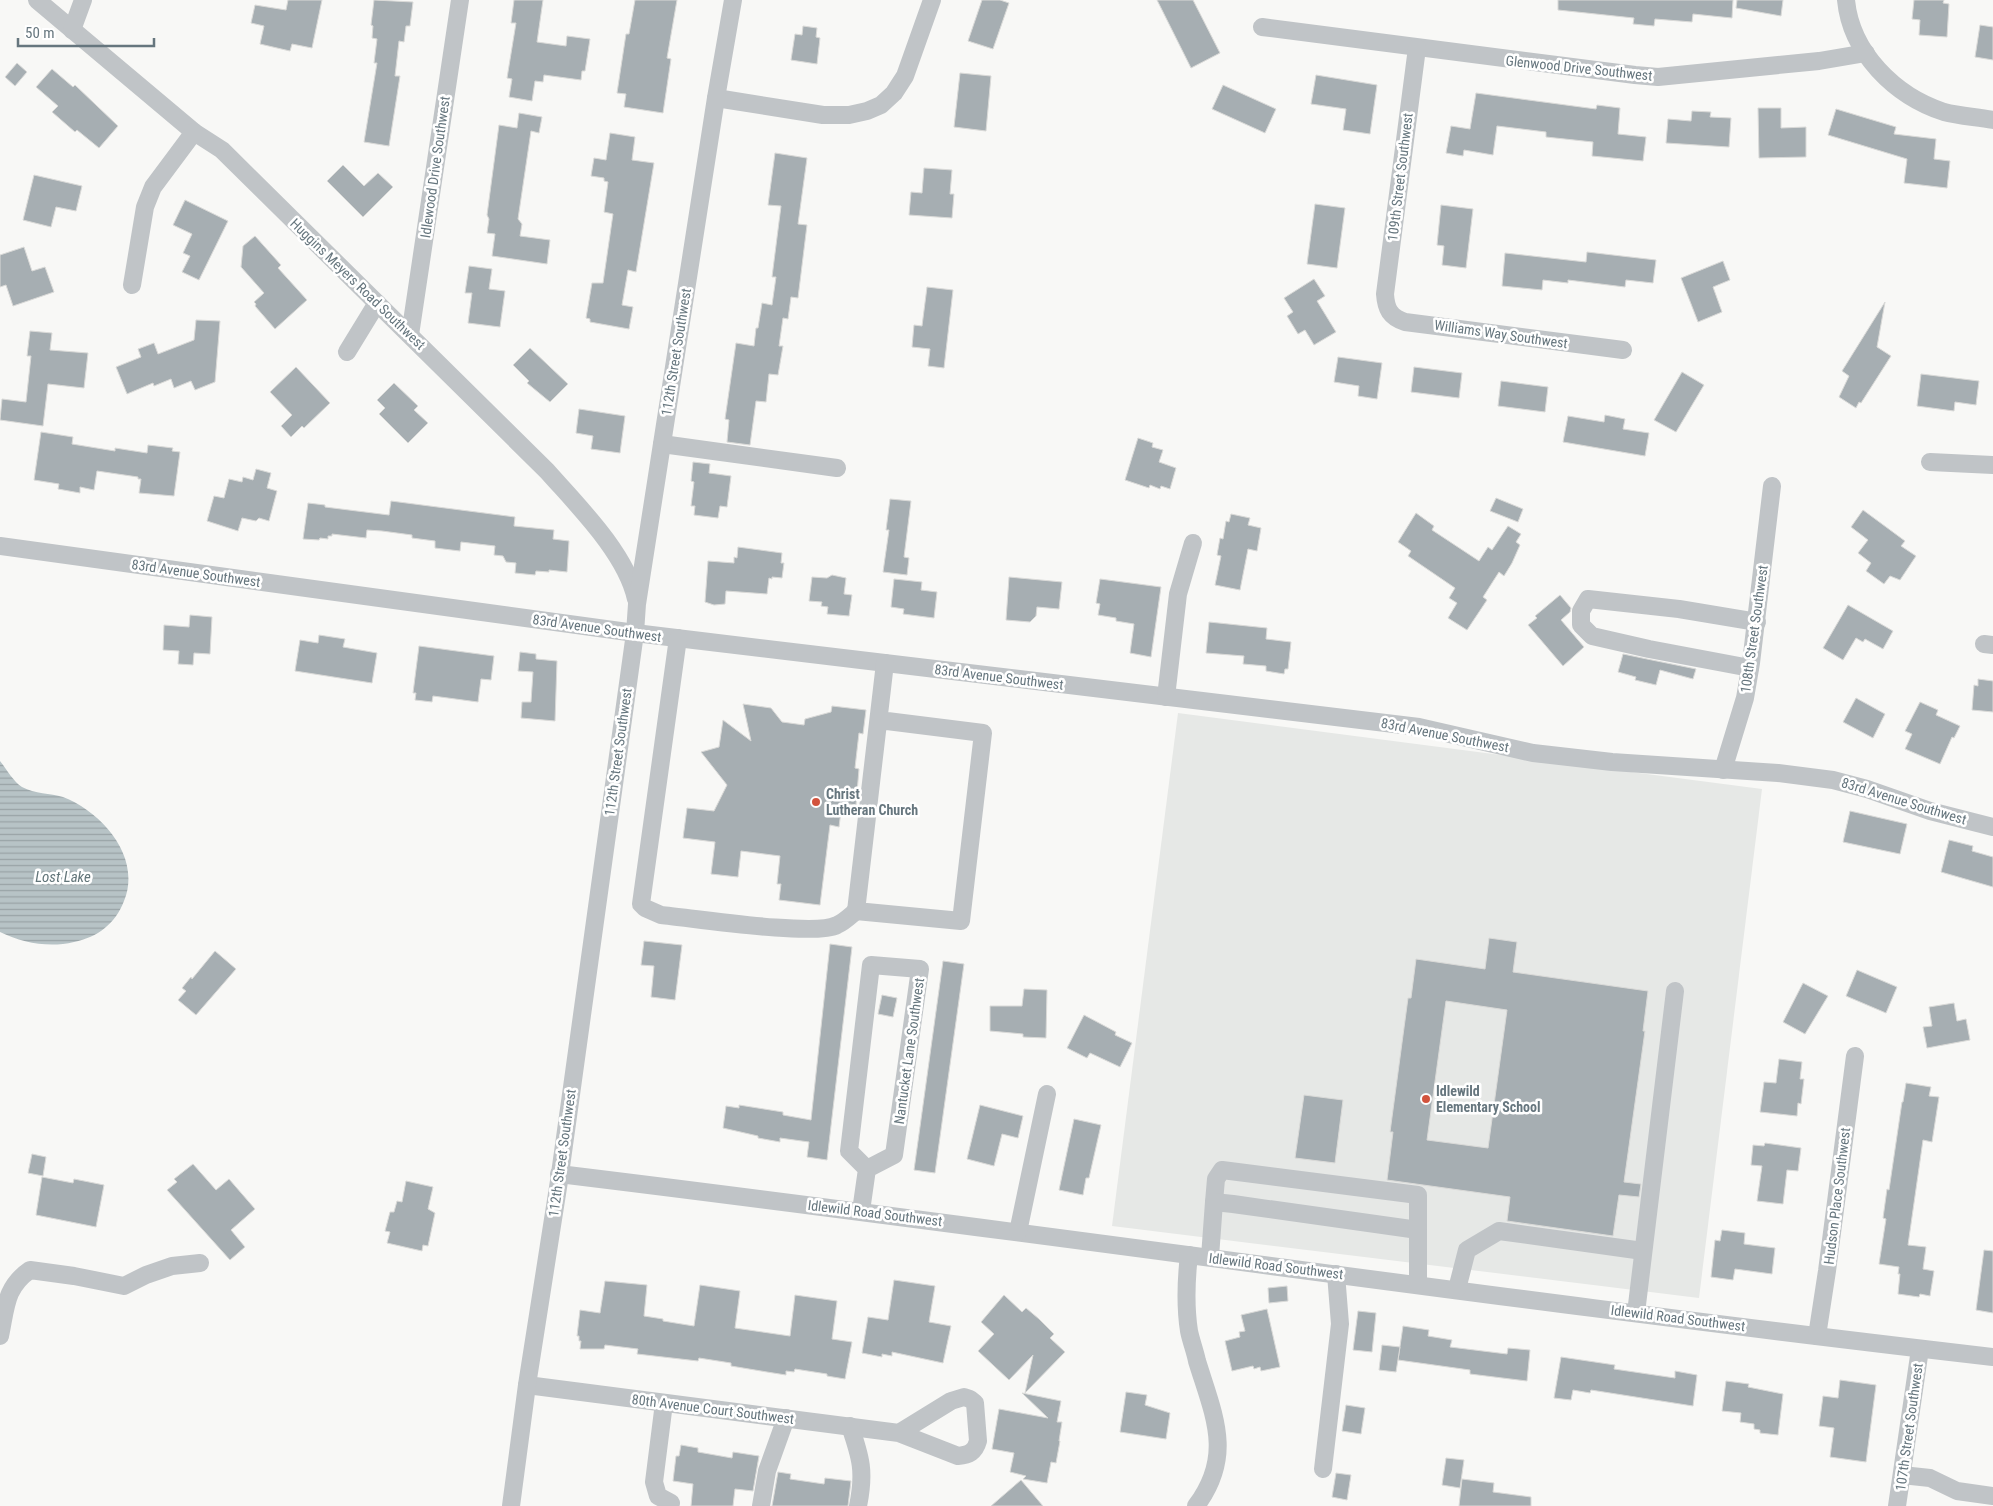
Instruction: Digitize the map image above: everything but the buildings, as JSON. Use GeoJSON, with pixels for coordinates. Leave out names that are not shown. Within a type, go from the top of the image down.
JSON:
{"type":"FeatureCollection","features":[{"type":"Feature","properties":{"kind":"street","name":"Huggins Meyers Road Southwest"},"geometry":{"type":"LineString","coordinates":[[37,0],[194,132],[222,150],[376,305],[410,335],[547,471],[593,523],[628,577],[634,590],[637,604]]}},
{"type":"Feature","properties":{"kind":"street"},"geometry":{"type":"LineString","coordinates":[[72,30],[83,0]]}},
{"type":"Feature","properties":{"kind":"street","name":"Idlewood Drive Southwest"},"geometry":{"type":"LineString","coordinates":[[410,335],[460,0]]}},
{"type":"Feature","properties":{"kind":"street","name":"112th Street Southwest"},"geometry":{"type":"LineString","coordinates":[[512,1506],[527,1385],[560,1174],[635,633],[637,604],[733,0]]}},
{"type":"Feature","properties":{"kind":"street"},"geometry":{"type":"LineString","coordinates":[[716,98],[823,114],[849,114],[867,111],[881,105],[888,99],[905,76],[932,0]]}},
{"type":"Feature","properties":{"kind":"street"},"geometry":{"type":"LineString","coordinates":[[1846,0],[1850,23],[1866,53],[1873,65],[1896,87],[1930,107],[1947,113],[1993,120]]}},
{"type":"Feature","properties":{"kind":"street","name":"Glenwood Drive Southwest"},"geometry":{"type":"LineString","coordinates":[[1262,27],[1658,77],[1819,61],[1866,53]]}},
{"type":"Feature","properties":{"kind":"street","name":"109th Street Southwest"},"geometry":{"type":"LineString","coordinates":[[1386,306],[1385,294],[1417,48]]}},
{"type":"Feature","properties":{"kind":"street"},"geometry":{"type":"LineString","coordinates":[[132,285],[145,207],[153,187],[194,132]]}},
{"type":"Feature","properties":{"kind":"street"},"geometry":{"type":"LineString","coordinates":[[347,352],[376,305]]}},
{"type":"Feature","properties":{"kind":"street","name":"Williams Way Southwest"},"geometry":{"type":"LineString","coordinates":[[1386,306],[1392,316],[1405,322],[1622,350]]}},
{"type":"Feature","properties":{"kind":"street"},"geometry":{"type":"LineString","coordinates":[[662,444],[837,468]]}},
{"type":"Feature","properties":{"kind":"street"},"geometry":{"type":"LineString","coordinates":[[1930,462],[1993,464]]}},
{"type":"Feature","properties":{"kind":"street","name":"108th Street Southwest"},"geometry":{"type":"LineString","coordinates":[[1723,770],[1745,698],[1757,622],[1772,486]]}},
{"type":"Feature","properties":{"kind":"street"},"geometry":{"type":"LineString","coordinates":[[1166,697],[1178,594],[1193,543]]}},
{"type":"Feature","properties":{"kind":"street","name":"83rd Avenue Southwest"},"geometry":{"type":"LineString","coordinates":[[0,546],[635,633],[1419,727],[1534,752],[1612,762],[1778,773],[1833,780],[1867,788],[1930,811],[1993,827]]}},
{"type":"Feature","properties":{"kind":"street"},"geometry":{"type":"LineString","coordinates":[[1750,668],[1592,636],[1580,625],[1581,610],[1588,599],[1679,609],[1757,622]]}},
{"type":"Feature","properties":{"kind":"street"},"geometry":{"type":"LineString","coordinates":[[678,638],[641,904],[645,908],[661,915],[788,928],[819,929],[837,926],[856,911],[961,921],[983,733],[879,720]]}},
{"type":"Feature","properties":{"kind":"street"},"geometry":{"type":"LineString","coordinates":[[856,911],[885,663]]}},
{"type":"Feature","properties":{"kind":"street","name":"Nantucket Lane Southwest"},"geometry":{"type":"LineString","coordinates":[[871,965],[920,969],[894,1155],[868,1169],[848,1151],[871,965]]}},
{"type":"Feature","properties":{"kind":"street"},"geometry":{"type":"LineString","coordinates":[[1636,1312],[1674,991]]}},
{"type":"Feature","properties":{"kind":"street","name":"Hudson Place Southwest"},"geometry":{"type":"LineString","coordinates":[[1817,1336],[1828,1271],[1856,1056]]}},
{"type":"Feature","properties":{"kind":"street"},"geometry":{"type":"LineString","coordinates":[[1018,1232],[1048,1094]]}},
{"type":"Feature","properties":{"kind":"street"},"geometry":{"type":"LineString","coordinates":[[861,1211],[868,1169]]}},
{"type":"Feature","properties":{"kind":"street"},"geometry":{"type":"LineString","coordinates":[[1210,1258],[1216,1180],[1222,1170],[1418,1195],[1418,1284]]}},
{"type":"Feature","properties":{"kind":"street","name":"Idlewild Road Southwest"},"geometry":{"type":"LineString","coordinates":[[560,1174],[1993,1357]]}},
{"type":"Feature","properties":{"kind":"street"},"geometry":{"type":"LineString","coordinates":[[1214,1202],[1418,1230]]}},
{"type":"Feature","properties":{"kind":"street"},"geometry":{"type":"LineString","coordinates":[[1457,1289],[1467,1250],[1499,1231],[1643,1251]]}},
{"type":"Feature","properties":{"kind":"street"},"geometry":{"type":"LineString","coordinates":[[1189,1254],[1185,1294],[1189,1333],[1218,1434],[1218,1454],[1214,1473],[1196,1506]]}},
{"type":"Feature","properties":{"kind":"street"},"geometry":{"type":"LineString","coordinates":[[0,1336],[11,1288],[19,1277],[30,1270],[124,1286],[146,1275],[172,1266],[200,1262]]}},
{"type":"Feature","properties":{"kind":"street"},"geometry":{"type":"LineString","coordinates":[[1323,1469],[1340,1324],[1336,1274]]}},
{"type":"Feature","properties":{"kind":"street","name":"107th Street Southwest"},"geometry":{"type":"LineString","coordinates":[[1897,1506],[1920,1349]]}},
{"type":"Feature","properties":{"kind":"street","name":"80th Avenue Court Southwest"},"geometry":{"type":"LineString","coordinates":[[527,1385],[899,1433]]}},
{"type":"Feature","properties":{"kind":"street"},"geometry":{"type":"LineString","coordinates":[[664,1403],[654,1482],[658,1496],[671,1502]]}},
{"type":"Feature","properties":{"kind":"street"},"geometry":{"type":"LineString","coordinates":[[761,1506],[767,1471],[786,1418]]}},
{"type":"Feature","properties":{"kind":"street"},"geometry":{"type":"LineString","coordinates":[[850,1426],[861,1458],[862,1487],[858,1506]]}},
{"type":"Feature","properties":{"kind":"street"},"geometry":{"type":"LineString","coordinates":[[1902,1475],[1930,1478],[1957,1492],[1993,1496]]}},
{"type":"Feature","properties":{"kind":"shaded area","name":"Idlewild Elementary School"},"geometry":{"type":"Polygon","coordinates":[[[1178,713],[1762,789],[1699,1298],[1112,1226],[1178,713]]]}},
{"type":"Feature","properties":{"kind":"water","name":"Lost Lake"},"geometry":{"type":"Polygon","coordinates":[[[0,761],[13,779],[22,787],[32,791],[63,797],[92,813],[115,838],[123,853],[128,868],[128,885],[124,901],[111,923],[91,937],[55,945],[27,942],[0,932],[0,761]]]}},
{"type":"Feature","properties":{"kind":"place","name":"Christ Lutheran Church"},"geometry":{"type":"Point","coordinates":[816,802]}},
{"type":"Feature","properties":{"kind":"place","name":"Idlewild Elementary School"},"geometry":{"type":"Point","coordinates":[1426,1099]}}]}
